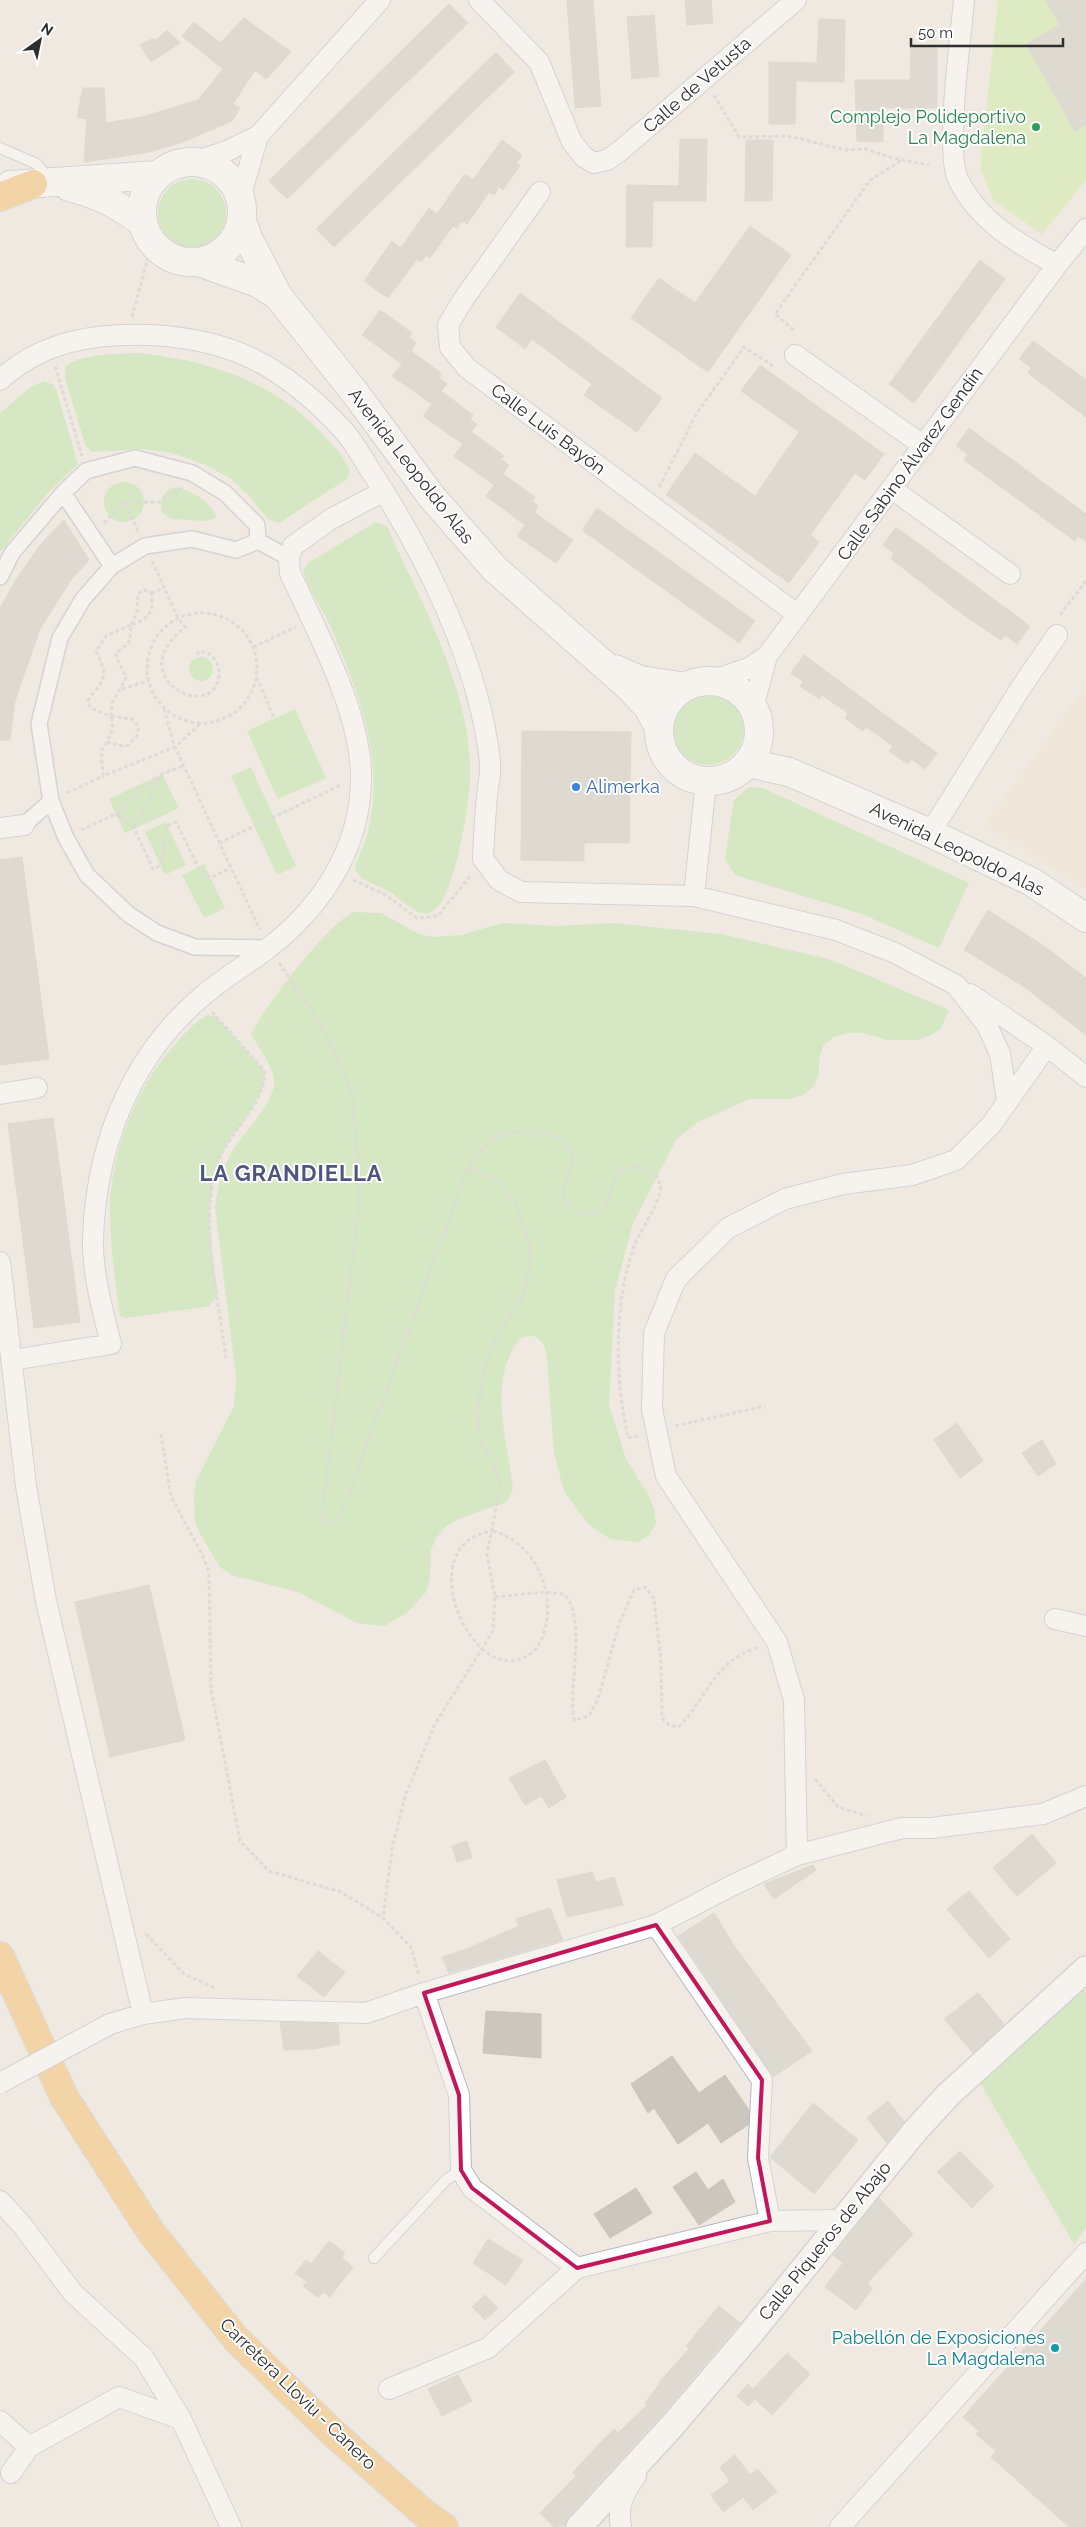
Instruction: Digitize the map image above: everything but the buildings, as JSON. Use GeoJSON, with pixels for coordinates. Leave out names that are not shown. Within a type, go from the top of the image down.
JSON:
{"type":"FeatureCollection","features":[{"type":"Feature","properties":{"kind":"highway"},"geometry":{"type":"LineString","coordinates":[[0,188],[42,184]]}},
{"type":"Feature","properties":{"kind":"highway","name":"Carretera Lloviu - Canero"},"geometry":{"type":"LineString","coordinates":[[0,1956],[64,2097],[151,2232],[236,2339],[333,2432],[435,2520]]}},
{"type":"Feature","properties":{"kind":"main road"},"geometry":{"type":"LineString","coordinates":[[42,184],[92,193],[117,204],[173,259],[186,262],[199,262],[214,258],[227,249],[237,236],[241,209],[234,184],[223,173],[209,165],[194,162],[175,165],[158,175],[149,185],[144,197],[147,233]]}},
{"type":"Feature","properties":{"kind":"main road"},"geometry":{"type":"LineString","coordinates":[[42,184],[158,175]]}},
{"type":"Feature","properties":{"kind":"main road","name":"Avenida Leopoldo Alas"},"geometry":{"type":"LineString","coordinates":[[241,209],[249,240],[278,296],[461,532],[514,587],[602,663],[648,707],[658,728]]}},
{"type":"Feature","properties":{"kind":"main road","name":"Avenida Leopoldo Alas"},"geometry":{"type":"LineString","coordinates":[[199,262],[244,278],[278,296]]}},
{"type":"Feature","properties":{"kind":"main road","name":"Avenida Leopoldo Alas"},"geometry":{"type":"LineString","coordinates":[[602,663],[640,680],[698,684]]}},
{"type":"Feature","properties":{"kind":"main road"},"geometry":{"type":"LineString","coordinates":[[698,684],[728,685],[743,694],[756,721],[756,749],[748,763],[729,776],[706,781],[691,778],[677,770],[666,758],[660,744],[658,728],[662,711],[672,697],[698,684]]}},
{"type":"Feature","properties":{"kind":"main road","name":"Avenida Leopoldo Alas"},"geometry":{"type":"LineString","coordinates":[[756,721],[790,765],[824,786]]}},
{"type":"Feature","properties":{"kind":"main road","name":"Avenida Leopoldo Alas"},"geometry":{"type":"LineString","coordinates":[[748,763],[789,772],[930,833],[1032,882],[1086,918]]}},
{"type":"Feature","properties":{"kind":"street"},"geometry":{"type":"LineString","coordinates":[[194,162],[227,151],[258,136],[380,0]]}},
{"type":"Feature","properties":{"kind":"street","name":"Calle de Vetusta"},"geometry":{"type":"LineString","coordinates":[[479,0],[539,62],[572,142],[584,157],[594,163],[607,160],[620,151],[796,0]]}},
{"type":"Feature","properties":{"kind":"street"},"geometry":{"type":"LineString","coordinates":[[964,0],[953,140],[957,177],[974,206],[998,230],[1056,265]]}},
{"type":"Feature","properties":{"kind":"street"},"geometry":{"type":"LineString","coordinates":[[241,209],[258,136]]}},
{"type":"Feature","properties":{"kind":"street","name":"Calle Luis Bayón"},"geometry":{"type":"LineString","coordinates":[[540,192],[448,325],[450,347],[467,368],[798,615]]}},
{"type":"Feature","properties":{"kind":"street","name":"Calle Sabino Álvarez Gendín"},"geometry":{"type":"LineString","coordinates":[[756,721],[767,656],[1056,265],[1086,229]]}},
{"type":"Feature","properties":{"kind":"street"},"geometry":{"type":"LineString","coordinates":[[0,380],[7,373],[49,348],[89,336],[128,334],[172,336],[224,347],[267,366],[297,387],[344,431],[405,525],[448,614],[478,694],[491,764],[483,859],[499,880],[521,892],[694,896],[836,930],[895,952],[956,985],[1047,1046],[1086,1077]]}},
{"type":"Feature","properties":{"kind":"street"},"geometry":{"type":"LineString","coordinates":[[795,355],[924,446]]}},
{"type":"Feature","properties":{"kind":"street"},"geometry":{"type":"LineString","coordinates":[[0,577],[12,553],[63,493],[86,471],[135,458],[192,473],[225,493],[257,525],[258,541]]}},
{"type":"Feature","properties":{"kind":"street"},"geometry":{"type":"LineString","coordinates":[[892,489],[1010,574]]}},
{"type":"Feature","properties":{"kind":"street"},"geometry":{"type":"LineString","coordinates":[[13,1360],[111,1344],[101,1302],[93,1240],[100,1174],[108,1140],[123,1098],[158,1041],[199,998],[268,948],[305,916],[321,897],[336,873],[359,812],[361,776],[358,744],[349,713],[290,573],[289,558],[293,546],[331,519],[384,491]]}},
{"type":"Feature","properties":{"kind":"street"},"geometry":{"type":"LineString","coordinates":[[63,493],[112,566]]}},
{"type":"Feature","properties":{"kind":"street"},"geometry":{"type":"LineString","coordinates":[[258,541],[236,550],[192,539],[145,546],[112,566],[83,600],[60,638],[39,724],[51,801],[66,838],[87,876],[128,914],[157,933],[195,947],[268,948]]}},
{"type":"Feature","properties":{"kind":"street"},"geometry":{"type":"LineString","coordinates":[[258,541],[289,558]]}},
{"type":"Feature","properties":{"kind":"street"},"geometry":{"type":"LineString","coordinates":[[930,833],[1022,686],[1057,635]]}},
{"type":"Feature","properties":{"kind":"street"},"geometry":{"type":"LineString","coordinates":[[698,684],[749,668],[767,656]]}},
{"type":"Feature","properties":{"kind":"street"},"geometry":{"type":"LineString","coordinates":[[694,896],[706,781]]}},
{"type":"Feature","properties":{"kind":"street"},"geometry":{"type":"LineString","coordinates":[[0,828],[24,825],[51,801]]}},
{"type":"Feature","properties":{"kind":"street"},"geometry":{"type":"LineString","coordinates":[[956,985],[987,1024],[1000,1054],[1007,1100]]}},
{"type":"Feature","properties":{"kind":"street"},"geometry":{"type":"LineString","coordinates":[[797,1856],[794,1700],[777,1642],[666,1476],[652,1410],[654,1333],[676,1279],[728,1228],[785,1199],[843,1184],[912,1176],[956,1160],[991,1125],[1047,1046]]}},
{"type":"Feature","properties":{"kind":"street"},"geometry":{"type":"LineString","coordinates":[[0,1094],[37,1088]]}},
{"type":"Feature","properties":{"kind":"street"},"geometry":{"type":"LineString","coordinates":[[0,1262],[13,1360],[26,1486],[46,1601],[143,2014]]}},
{"type":"Feature","properties":{"kind":"street"},"geometry":{"type":"LineString","coordinates":[[1055,1619],[1086,1626]]}},
{"type":"Feature","properties":{"kind":"street"},"geometry":{"type":"LineString","coordinates":[[0,2083],[110,2024],[143,2014],[186,2008],[366,2013],[424,1993],[656,1925],[731,1886],[797,1856],[902,1828],[932,1828],[1043,1814],[1086,1796]]}},
{"type":"Feature","properties":{"kind":"street"},"geometry":{"type":"LineString","coordinates":[[656,1925],[762,2080],[758,2158],[770,2221]]}},
{"type":"Feature","properties":{"kind":"street","name":"Calle Piqueros de Abajo"},"geometry":{"type":"LineString","coordinates":[[579,2527],[671,2427],[747,2338],[915,2131],[948,2095],[1086,1969]]}},
{"type":"Feature","properties":{"kind":"street"},"geometry":{"type":"LineString","coordinates":[[424,1993],[459,2095],[461,2170],[472,2188],[578,2268]]}},
{"type":"Feature","properties":{"kind":"street"},"geometry":{"type":"LineString","coordinates":[[0,2201],[22,2225],[73,2293],[144,2358],[181,2419],[231,2527]]}},
{"type":"Feature","properties":{"kind":"street"},"geometry":{"type":"LineString","coordinates":[[388,2389],[488,2348],[578,2268],[770,2221],[841,2220]]}},
{"type":"Feature","properties":{"kind":"street"},"geometry":{"type":"LineString","coordinates":[[840,2527],[1086,2252]]}},
{"type":"Feature","properties":{"kind":"street"},"geometry":{"type":"LineString","coordinates":[[11,2473],[30,2447],[119,2397],[181,2419]]}},
{"type":"Feature","properties":{"kind":"street"},"geometry":{"type":"LineString","coordinates":[[0,2421],[30,2447]]}},
{"type":"Feature","properties":{"kind":"street"},"geometry":{"type":"LineString","coordinates":[[621,2527],[618,2513],[625,2491],[671,2427]]}},
{"type":"Feature","properties":{"kind":"lane"},"geometry":{"type":"LineString","coordinates":[[0,148],[37,164],[42,184]]}},
{"type":"Feature","properties":{"kind":"lane"},"geometry":{"type":"LineString","coordinates":[[374,2258],[446,2180],[461,2170]]}},
{"type":"Feature","properties":{"kind":"path"},"geometry":{"type":"LineString","coordinates":[[714,95],[738,137],[789,136],[845,150],[865,149],[902,160],[929,165]]}},
{"type":"Feature","properties":{"kind":"path"},"geometry":{"type":"LineString","coordinates":[[794,330],[776,314],[870,180],[902,160]]}},
{"type":"Feature","properties":{"kind":"path"},"geometry":{"type":"LineString","coordinates":[[128,334],[147,233]]}},
{"type":"Feature","properties":{"kind":"path"},"geometry":{"type":"LineString","coordinates":[[658,490],[697,413],[744,346],[773,366]]}},
{"type":"Feature","properties":{"kind":"path"},"geometry":{"type":"LineString","coordinates":[[49,348],[86,471]]}},
{"type":"Feature","properties":{"kind":"path"},"geometry":{"type":"LineString","coordinates":[[95,542],[102,536],[106,520],[124,502],[160,502],[183,488]]}},
{"type":"Feature","properties":{"kind":"path"},"geometry":{"type":"LineString","coordinates":[[124,502],[178,618],[186,627],[171,640],[164,651],[162,661],[164,677],[175,690],[196,697],[210,691],[220,675],[218,665],[210,654],[198,652],[198,658]]}},
{"type":"Feature","properties":{"kind":"path"},"geometry":{"type":"LineString","coordinates":[[1057,635],[1060,616],[1086,581]]}},
{"type":"Feature","properties":{"kind":"path"},"geometry":{"type":"LineString","coordinates":[[103,776],[101,751],[113,728],[111,716],[112,703],[126,678],[124,669],[117,662],[116,653],[128,644],[131,625],[137,613],[138,594],[144,590],[151,593],[164,588]]}},
{"type":"Feature","properties":{"kind":"path"},"geometry":{"type":"LineString","coordinates":[[107,742],[122,746],[130,745],[138,734],[138,726],[132,719],[111,716],[92,710],[89,704],[89,697],[103,679],[104,671],[96,652],[106,636],[146,619],[151,614],[153,603],[151,593]]}},
{"type":"Feature","properties":{"kind":"path"},"geometry":{"type":"LineString","coordinates":[[207,613],[222,616],[246,634],[253,647],[257,662],[257,677],[251,696],[238,711],[220,721],[200,724],[181,720],[164,709],[155,698],[148,681],[147,660],[150,647],[166,625],[178,618],[192,614],[207,613]]}},
{"type":"Feature","properties":{"kind":"path"},"geometry":{"type":"LineString","coordinates":[[253,647],[311,619]]}},
{"type":"Feature","properties":{"kind":"path"},"geometry":{"type":"LineString","coordinates":[[257,677],[274,719]]}},
{"type":"Feature","properties":{"kind":"path"},"geometry":{"type":"LineString","coordinates":[[121,689],[148,681]]}},
{"type":"Feature","properties":{"kind":"path"},"geometry":{"type":"LineString","coordinates":[[164,709],[183,766],[268,948],[312,1009],[352,1091],[359,1188],[322,1518],[328,1525],[337,1522],[341,1515],[468,1168],[476,1155],[490,1141],[512,1131],[534,1129],[560,1139],[570,1148],[573,1158],[564,1186],[564,1198],[575,1211],[586,1214],[599,1211],[608,1203],[615,1178],[623,1169],[638,1165],[652,1172],[661,1185],[659,1197],[634,1245],[625,1282],[620,1324],[621,1404],[628,1438],[640,1436],[635,1411],[667,1408],[670,1427],[765,1406]]}},
{"type":"Feature","properties":{"kind":"path"},"geometry":{"type":"LineString","coordinates":[[51,801],[103,776],[176,747],[200,724]]}},
{"type":"Feature","properties":{"kind":"path"},"geometry":{"type":"LineString","coordinates":[[66,838],[116,814],[162,774],[183,766]]}},
{"type":"Feature","properties":{"kind":"path"},"geometry":{"type":"LineString","coordinates":[[134,828],[162,774]]}},
{"type":"Feature","properties":{"kind":"path"},"geometry":{"type":"LineString","coordinates":[[220,843],[361,776]]}},
{"type":"Feature","properties":{"kind":"path"},"geometry":{"type":"LineString","coordinates":[[116,814],[134,828],[153,869],[161,866],[168,826],[176,822],[198,867],[211,878],[230,868]]}},
{"type":"Feature","properties":{"kind":"path"},"geometry":{"type":"LineString","coordinates":[[336,873],[386,895],[417,918],[438,916],[483,859]]}},
{"type":"Feature","properties":{"kind":"path"},"geometry":{"type":"LineString","coordinates":[[199,998],[264,1070],[265,1078],[260,1095],[222,1153],[214,1179],[209,1210],[209,1236],[226,1359]]}},
{"type":"Feature","properties":{"kind":"path"},"geometry":{"type":"LineString","coordinates":[[383,1918],[392,1849],[405,1796],[434,1724],[493,1631],[495,1597],[487,1554],[493,1531],[500,1487],[495,1468],[481,1442],[476,1414],[485,1366],[496,1340],[522,1297],[528,1277],[530,1251],[526,1230],[515,1202],[498,1180],[468,1168]]}},
{"type":"Feature","properties":{"kind":"path"},"geometry":{"type":"LineString","coordinates":[[161,1434],[171,1497],[202,1554],[209,1572],[211,1689],[240,1841],[269,1871],[341,1892],[383,1918],[411,1947],[424,1993]]}},
{"type":"Feature","properties":{"kind":"path"},"geometry":{"type":"LineString","coordinates":[[493,1531],[506,1534],[522,1547],[537,1566],[546,1592],[547,1624],[541,1641],[532,1652],[521,1660],[506,1661],[482,1649],[470,1636],[458,1614],[451,1591],[452,1571],[458,1552],[466,1540],[482,1532],[493,1531]]}},
{"type":"Feature","properties":{"kind":"path"},"geometry":{"type":"LineString","coordinates":[[495,1597],[546,1592],[564,1594],[572,1605],[576,1644],[572,1699],[574,1720],[589,1716],[598,1699],[618,1624],[634,1590],[644,1587],[654,1598],[661,1662],[662,1718],[670,1726],[680,1726],[706,1688],[736,1656],[777,1642]]}},
{"type":"Feature","properties":{"kind":"path"},"geometry":{"type":"LineString","coordinates":[[794,1754],[838,1806],[902,1828]]}},
{"type":"Feature","properties":{"kind":"path"},"geometry":{"type":"LineString","coordinates":[[144,1932],[184,1974],[219,1990]]}},
{"type":"Feature","properties":{"kind":"highlighted area"},"geometry":{"type":"Polygon","coordinates":[[[656,1925],[762,2080],[758,2158],[770,2221],[577,2268],[472,2188],[461,2170],[459,2095],[424,1993],[656,1925]]]}},
{"type":"Feature","properties":{"kind":"shaded area"},"geometry":{"type":"Polygon","coordinates":[[[1086,685],[1086,890],[984,825],[1086,685]]]}},
{"type":"Feature","properties":{"kind":"green space","name":"Complejo Polideportivo La Magdalena"},"geometry":{"type":"Polygon","coordinates":[[[998,0],[1086,0],[1086,180],[1042,234],[994,201],[980,168],[998,0]]]}},
{"type":"Feature","properties":{"kind":"green space"},"geometry":{"type":"Polygon","coordinates":[[[192,179],[205,182],[216,189],[223,200],[226,213],[223,226],[216,237],[205,244],[192,247],[179,244],[168,237],[161,226],[158,213],[161,200],[168,189],[179,182],[192,179]]]}},
{"type":"Feature","properties":{"kind":"green space"},"geometry":{"type":"Polygon","coordinates":[[[140,353],[192,362],[217,369],[265,389],[307,419],[333,446],[348,467],[350,472],[347,479],[279,523],[268,519],[250,497],[230,478],[206,465],[172,453],[144,449],[91,452],[85,444],[65,378],[66,366],[92,356],[140,353]]]}},
{"type":"Feature","properties":{"kind":"green space"},"geometry":{"type":"Polygon","coordinates":[[[43,381],[52,384],[56,389],[78,464],[46,495],[0,552],[0,413],[31,387],[43,381]]]}},
{"type":"Feature","properties":{"kind":"green space"},"geometry":{"type":"Polygon","coordinates":[[[128,482],[135,485],[141,491],[144,502],[143,510],[135,519],[128,522],[120,522],[113,519],[105,510],[104,498],[107,491],[116,483],[128,482]]]}},
{"type":"Feature","properties":{"kind":"green space"},"geometry":{"type":"Polygon","coordinates":[[[174,487],[192,493],[204,501],[213,510],[216,515],[215,518],[204,521],[171,519],[162,512],[161,503],[164,494],[174,487]]]}},
{"type":"Feature","properties":{"kind":"green space"},"geometry":{"type":"Polygon","coordinates":[[[376,522],[387,526],[429,617],[454,681],[463,713],[469,746],[469,791],[459,852],[446,892],[438,906],[429,913],[414,910],[390,892],[364,879],[355,867],[368,832],[373,801],[371,749],[366,724],[350,674],[330,625],[308,585],[303,571],[308,563],[376,522]]]}},
{"type":"Feature","properties":{"kind":"green space"},"geometry":{"type":"Polygon","coordinates":[[[201,657],[206,658],[212,664],[212,674],[206,680],[201,681],[196,680],[190,674],[189,669],[190,664],[196,658],[201,657]]]}},
{"type":"Feature","properties":{"kind":"green space"},"geometry":{"type":"Polygon","coordinates":[[[708,693],[728,699],[738,709],[744,729],[738,749],[728,759],[708,765],[688,759],[678,749],[672,729],[678,709],[688,699],[708,693]]]}},
{"type":"Feature","properties":{"kind":"green space"},"geometry":{"type":"Polygon","coordinates":[[[295,709],[326,778],[278,799],[247,731],[295,709]]]}},
{"type":"Feature","properties":{"kind":"green space"},"geometry":{"type":"Polygon","coordinates":[[[251,767],[296,866],[277,875],[231,776],[251,767]]]}},
{"type":"Feature","properties":{"kind":"green space"},"geometry":{"type":"Polygon","coordinates":[[[162,774],[179,808],[125,833],[109,799],[162,774]]]}},
{"type":"Feature","properties":{"kind":"green space"},"geometry":{"type":"Polygon","coordinates":[[[749,787],[763,788],[969,883],[939,948],[862,914],[735,875],[725,859],[734,800],[749,787]]]}},
{"type":"Feature","properties":{"kind":"green space"},"geometry":{"type":"Polygon","coordinates":[[[166,822],[186,865],[165,875],[145,832],[166,822]]]}},
{"type":"Feature","properties":{"kind":"green space"},"geometry":{"type":"Polygon","coordinates":[[[204,864],[225,908],[204,918],[182,875],[204,864]]]}},
{"type":"Feature","properties":{"kind":"green space"},"geometry":{"type":"Polygon","coordinates":[[[353,912],[381,913],[419,934],[433,937],[461,935],[502,923],[556,926],[614,923],[721,934],[829,959],[949,1010],[941,1028],[930,1036],[916,1040],[888,1040],[862,1033],[848,1033],[834,1037],[823,1046],[819,1059],[819,1074],[814,1086],[803,1095],[790,1099],[749,1099],[698,1122],[676,1140],[633,1223],[615,1291],[609,1405],[626,1459],[649,1496],[654,1509],[656,1523],[649,1535],[637,1542],[610,1539],[588,1524],[564,1491],[554,1453],[547,1358],[544,1345],[534,1335],[520,1338],[510,1355],[504,1374],[502,1392],[504,1431],[513,1489],[507,1502],[458,1519],[446,1526],[437,1537],[431,1549],[430,1577],[426,1592],[408,1612],[384,1626],[357,1623],[298,1592],[231,1575],[220,1567],[200,1534],[195,1521],[194,1494],[196,1481],[234,1406],[236,1378],[215,1207],[217,1194],[222,1174],[230,1155],[263,1109],[273,1091],[274,1083],[272,1070],[251,1034],[282,987],[312,950],[341,920],[353,912]]]}},
{"type":"Feature","properties":{"kind":"green space"},"geometry":{"type":"Polygon","coordinates":[[[208,1015],[215,1016],[264,1070],[261,1091],[256,1102],[227,1144],[216,1171],[212,1188],[210,1206],[211,1241],[218,1294],[209,1306],[125,1318],[120,1316],[111,1242],[110,1217],[111,1195],[119,1150],[135,1105],[158,1065],[188,1030],[208,1015]]]}},
{"type":"Feature","properties":{"kind":"green space"},"geometry":{"type":"Polygon","coordinates":[[[1082,1987],[1086,1993],[1086,2228],[1074,2244],[978,2079],[1082,1987]]]}},
{"type":"Feature","properties":{"kind":"place","name":"Complejo Polideportivo La Magdalena"},"geometry":{"type":"Point","coordinates":[1036,127]}},
{"type":"Feature","properties":{"kind":"place","name":"Alimerka"},"geometry":{"type":"Point","coordinates":[576,787]}},
{"type":"Feature","properties":{"kind":"place","name":"Pabellón de Exposiciones La Magdalena"},"geometry":{"type":"Point","coordinates":[1055,2348]}},
{"type":"Feature","properties":{"kind":"district","name":"LA GRANDIELLA"},"geometry":{"type":"Point","coordinates":[291,1173]}}]}
